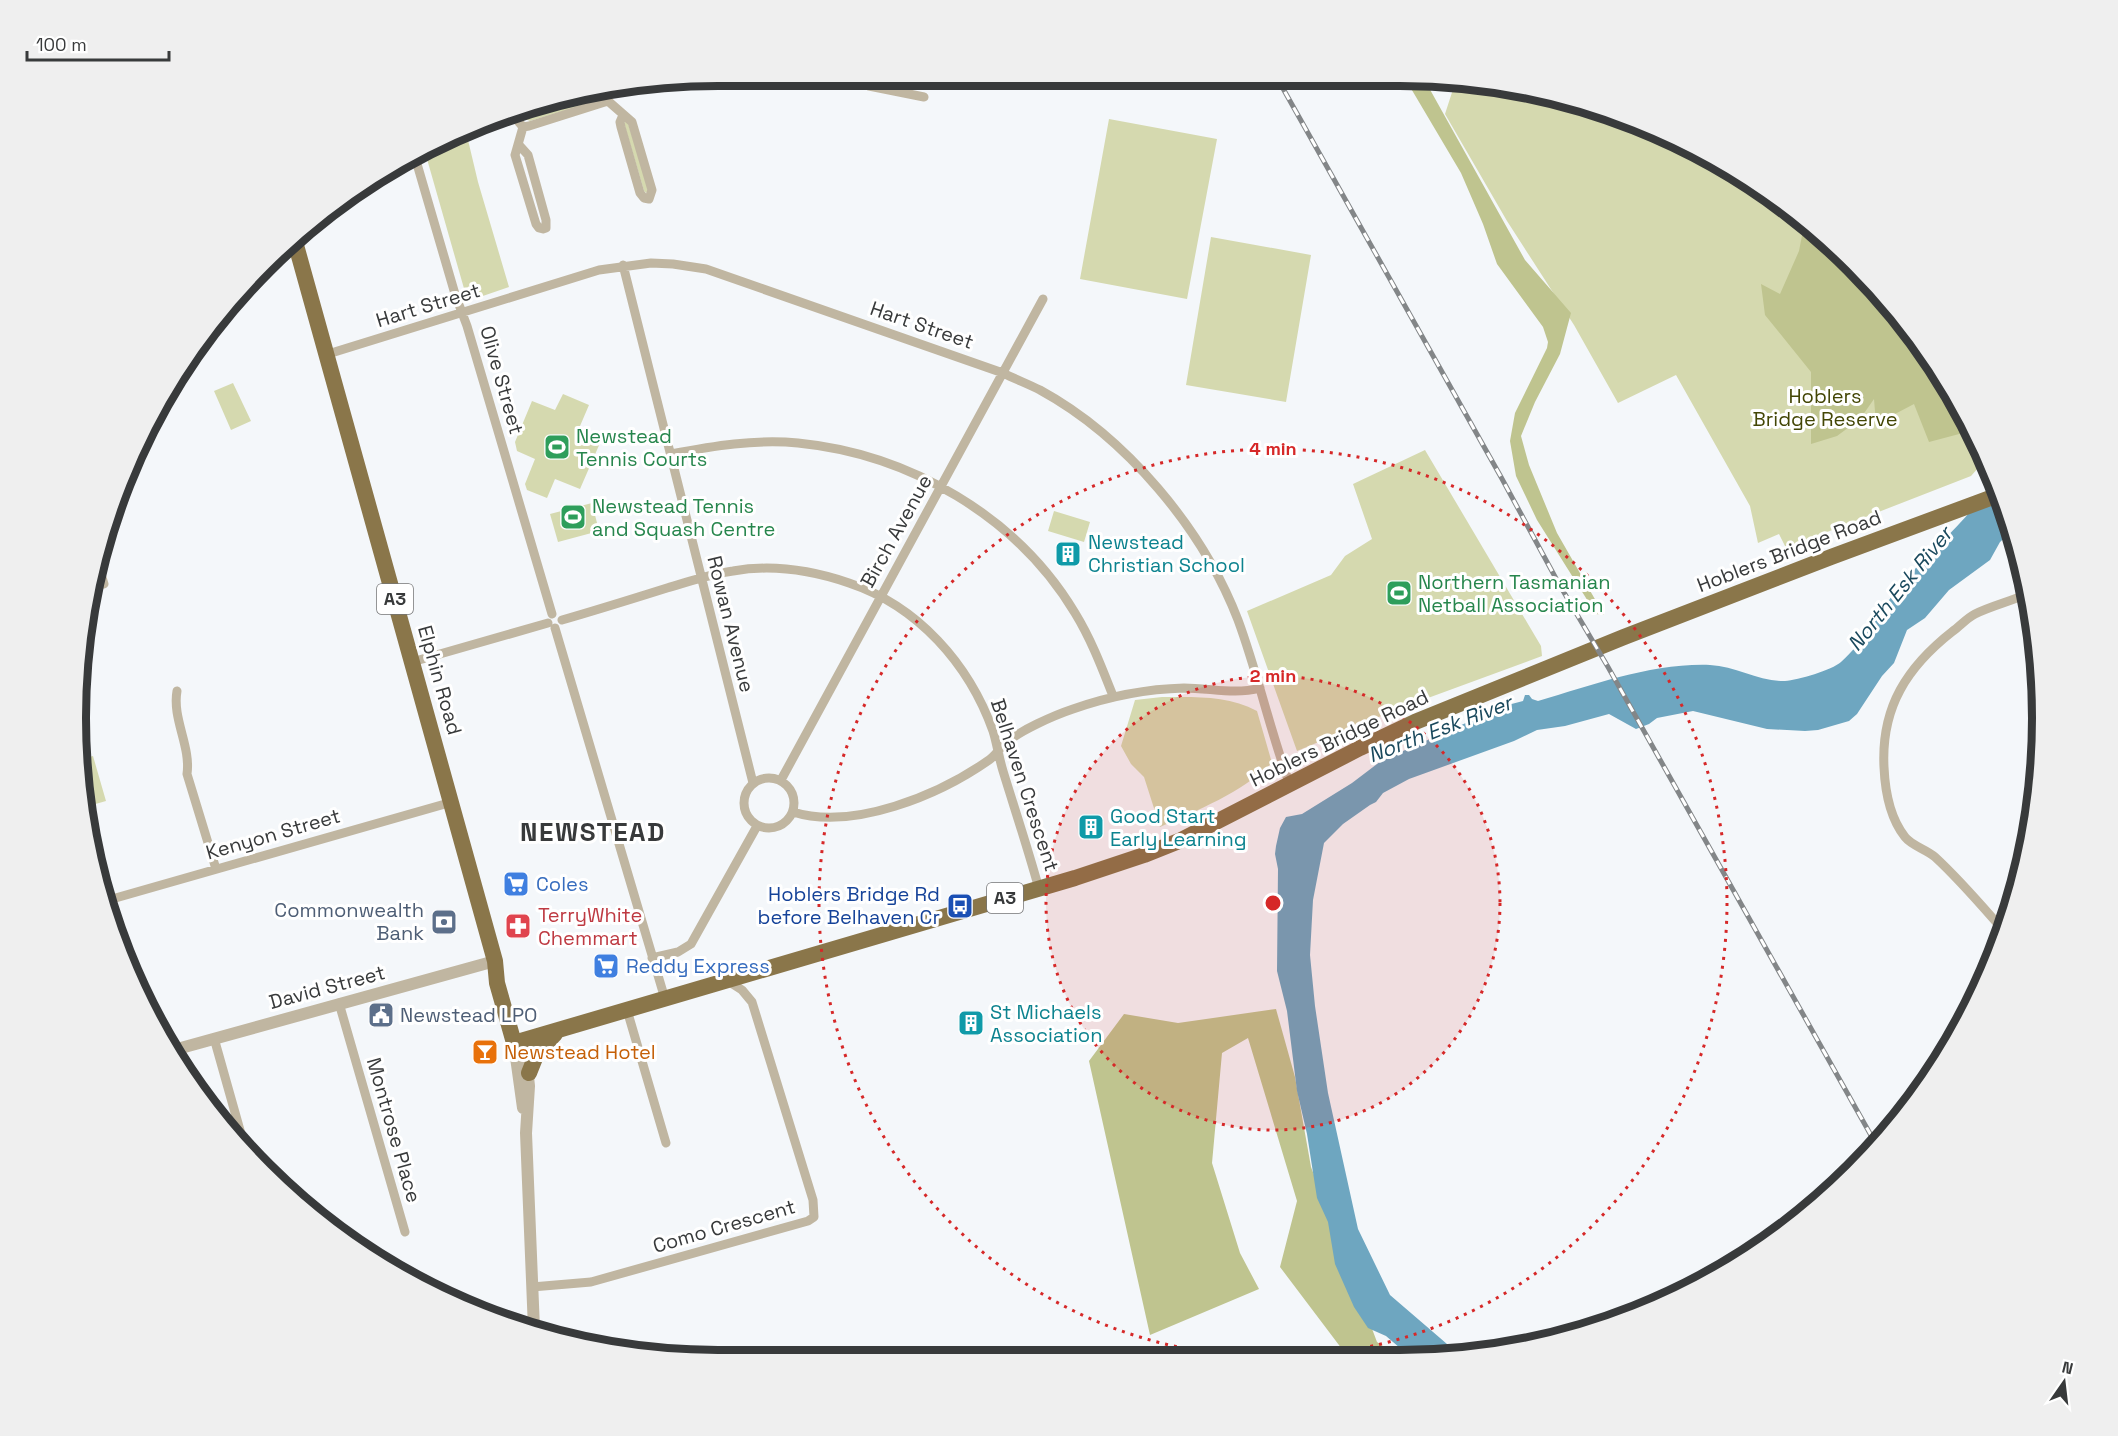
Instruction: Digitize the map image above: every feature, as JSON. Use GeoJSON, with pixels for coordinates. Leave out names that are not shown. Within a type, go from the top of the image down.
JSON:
{"type":"FeatureCollection","features":[{"type":"Feature","properties":{"kind":"highway","name":"Elphin Road"},"geometry":{"type":"LineString","coordinates":[[295,248],[328,354],[452,802],[495,961],[497,983],[519,1042]]}},
{"type":"Feature","properties":{"kind":"highway","name":"Hoblers Bridge Road"},"geometry":{"type":"LineString","coordinates":[[519,1042],[1039,889],[1160,849],[1415,722],[1616,640],[1831,557],[1992,498]]}},
{"type":"Feature","properties":{"kind":"highway"},"geometry":{"type":"LineString","coordinates":[[529,1072],[537,1053],[558,1031]]}},
{"type":"Feature","properties":{"kind":"street"},"geometry":{"type":"LineString","coordinates":[[869,86],[924,97]]}},
{"type":"Feature","properties":{"kind":"street"},"geometry":{"type":"LineString","coordinates":[[607,96],[608,101],[632,122],[652,190],[649,199],[644,198],[640,193],[621,127],[620,122],[623,115]]}},
{"type":"Feature","properties":{"kind":"street"},"geometry":{"type":"LineString","coordinates":[[524,127],[608,101]]}},
{"type":"Feature","properties":{"kind":"street"},"geometry":{"type":"LineString","coordinates":[[517,118],[524,127]]}},
{"type":"Feature","properties":{"kind":"street"},"geometry":{"type":"LineString","coordinates":[[519,145],[528,155],[546,220],[546,228],[543,229],[536,224],[515,155],[524,127]]}},
{"type":"Feature","properties":{"kind":"street","name":"Olive Street"},"geometry":{"type":"LineString","coordinates":[[417,162],[665,999]]}},
{"type":"Feature","properties":{"kind":"street","name":"Hart Street"},"geometry":{"type":"LineString","coordinates":[[328,354],[599,270],[623,265],[673,264],[706,269],[1003,373],[1041,391],[1115,445],[1148,477],[1178,512],[1201,548],[1239,622],[1290,785]]}},
{"type":"Feature","properties":{"kind":"street","name":"Rowan Avenue"},"geometry":{"type":"LineString","coordinates":[[623,265],[753,783]]}},
{"type":"Feature","properties":{"kind":"street","name":"Birch Avenue"},"geometry":{"type":"LineString","coordinates":[[781,780],[1043,299]]}},
{"type":"Feature","properties":{"kind":"street"},"geometry":{"type":"LineString","coordinates":[[671,454],[736,444],[797,443],[862,455],[892,464],[941,486],[999,526],[1026,550],[1053,581],[1075,612],[1092,645],[1113,696]]}},
{"type":"Feature","properties":{"kind":"street","name":"Belhaven Crescent"},"geometry":{"type":"LineString","coordinates":[[412,662],[701,578],[750,568],[771,567],[797,570],[859,586],[908,614],[932,635],[965,673],[993,732],[1039,889]]}},
{"type":"Feature","properties":{"kind":"street"},"geometry":{"type":"LineString","coordinates":[[1998,924],[1941,862],[1906,838],[1891,810],[1884,778],[1883,752],[1886,726],[1892,704],[1925,655],[1974,615],[2020,596]]}},
{"type":"Feature","properties":{"kind":"street"},"geometry":{"type":"LineString","coordinates":[[793,812],[822,818],[866,813],[917,799],[949,784],[990,759],[1006,743],[1055,715],[1113,696],[1186,688],[1243,692],[1260,688]]}},
{"type":"Feature","properties":{"kind":"street"},"geometry":{"type":"LineString","coordinates":[[177,691],[181,729],[189,762],[188,774],[216,869]]}},
{"type":"Feature","properties":{"kind":"street"},"geometry":{"type":"LineString","coordinates":[[767,777],[781,780],[791,791],[793,812],[782,825],[774,828],[757,826],[750,821],[743,805],[748,788],[753,783],[767,777]]}},
{"type":"Feature","properties":{"kind":"street","name":"Kenyon Street"},"geometry":{"type":"LineString","coordinates":[[112,899],[452,802]]}},
{"type":"Feature","properties":{"kind":"street"},"geometry":{"type":"LineString","coordinates":[[652,958],[678,952],[691,944],[757,826]]}},
{"type":"Feature","properties":{"kind":"street","name":"David Street"},"geometry":{"type":"LineString","coordinates":[[179,1048],[495,961]]}},
{"type":"Feature","properties":{"kind":"street","name":"Como Crescent"},"geometry":{"type":"LineString","coordinates":[[532,1287],[591,1282],[808,1221],[813,1217],[813,1200],[752,1002],[742,990],[728,981]]}},
{"type":"Feature","properties":{"kind":"street","name":"Montrose Place"},"geometry":{"type":"LineString","coordinates":[[339,1003],[405,1232]]}},
{"type":"Feature","properties":{"kind":"street"},"geometry":{"type":"LineString","coordinates":[[627,1010],[666,1143]]}},
{"type":"Feature","properties":{"kind":"street"},"geometry":{"type":"LineString","coordinates":[[214,1038],[241,1134]]}},
{"type":"Feature","properties":{"kind":"street"},"geometry":{"type":"LineString","coordinates":[[519,1042],[529,1072],[526,1133]]}},
{"type":"Feature","properties":{"kind":"street"},"geometry":{"type":"LineString","coordinates":[[519,1042],[526,1133],[534,1323]]}},
{"type":"Feature","properties":{"kind":"green space"},"geometry":{"type":"Polygon","coordinates":[[[1410,86],[1428,87],[1525,260],[1571,313],[1560,354],[1535,402],[1521,436],[1529,465],[1557,533],[1604,615],[1596,614],[1537,520],[1516,476],[1510,441],[1515,413],[1548,342],[1543,327],[1497,264],[1461,173],[1410,86]]]}},
{"type":"Feature","properties":{"kind":"green space","name":"Hoblers Bridge Reserve"},"geometry":{"type":"Polygon","coordinates":[[[1453,88],[1483,91],[1564,107],[1603,119],[1680,151],[1751,192],[1817,242],[1876,301],[1902,333],[1948,402],[1980,466],[1971,476],[1786,548],[1779,534],[1758,543],[1750,506],[1676,375],[1618,403],[1574,325],[1507,221],[1445,114],[1453,88]]]}},
{"type":"Feature","properties":{"kind":"green space"},"geometry":{"type":"Polygon","coordinates":[[[603,97],[600,100],[530,121],[523,118],[554,107],[603,97]]]}},
{"type":"Feature","properties":{"kind":"green space"},"geometry":{"type":"Polygon","coordinates":[[[1109,119],[1217,139],[1187,299],[1080,279],[1109,119]]]}},
{"type":"Feature","properties":{"kind":"green space"},"geometry":{"type":"Polygon","coordinates":[[[627,120],[649,190],[646,193],[624,123],[627,120]]]}},
{"type":"Feature","properties":{"kind":"green space"},"geometry":{"type":"Polygon","coordinates":[[[468,140],[509,287],[477,298],[465,292],[426,157],[468,140]]]}},
{"type":"Feature","properties":{"kind":"green space"},"geometry":{"type":"Polygon","coordinates":[[[1803,231],[1876,301],[1926,367],[1947,401],[1963,433],[1929,442],[1914,404],[1876,424],[1874,399],[1860,419],[1837,436],[1811,444],[1811,372],[1765,315],[1761,284],[1780,294],[1799,251],[1803,231]]]}},
{"type":"Feature","properties":{"kind":"green space"},"geometry":{"type":"Polygon","coordinates":[[[1211,237],[1311,255],[1286,402],[1186,385],[1211,237]]]}},
{"type":"Feature","properties":{"kind":"green space"},"geometry":{"type":"Polygon","coordinates":[[[233,383],[251,421],[231,430],[214,391],[233,383]]]}},
{"type":"Feature","properties":{"kind":"green space","name":"Newstead Tennis Courts"},"geometry":{"type":"Polygon","coordinates":[[[563,394],[589,405],[577,433],[600,443],[580,489],[555,479],[547,498],[527,490],[525,484],[535,459],[517,451],[515,442],[532,401],[555,410],[563,394]]]}},
{"type":"Feature","properties":{"kind":"green space","name":"Northern Tasmanian Netball Association"},"geometry":{"type":"Polygon","coordinates":[[[1425,450],[1541,646],[1542,656],[1398,709],[1297,751],[1247,611],[1331,575],[1345,556],[1372,539],[1353,484],[1425,450]]]}},
{"type":"Feature","properties":{"kind":"green space"},"geometry":{"type":"Polygon","coordinates":[[[592,503],[599,531],[558,542],[550,514],[592,503]]]}},
{"type":"Feature","properties":{"kind":"green space"},"geometry":{"type":"Polygon","coordinates":[[[1054,511],[1090,522],[1084,542],[1048,531],[1054,511]]]}},
{"type":"Feature","properties":{"kind":"green space"},"geometry":{"type":"Polygon","coordinates":[[[1162,697],[1223,700],[1257,711],[1272,763],[1233,792],[1160,827],[1144,777],[1131,764],[1121,746],[1135,700],[1162,697]]]}},
{"type":"Feature","properties":{"kind":"green space"},"geometry":{"type":"Polygon","coordinates":[[[93,756],[106,801],[92,805],[91,801],[87,758],[93,756]]]}},
{"type":"Feature","properties":{"kind":"green space"},"geometry":{"type":"Polygon","coordinates":[[[1276,1009],[1295,1077],[1311,1167],[1377,1342],[1388,1350],[1343,1350],[1280,1267],[1297,1201],[1248,1038],[1222,1053],[1212,1163],[1240,1253],[1259,1289],[1150,1335],[1089,1061],[1124,1014],[1178,1023],[1276,1009]]]}},
{"type":"Feature","properties":{"kind":"water","name":"North Esk River"},"geometry":{"type":"Polygon","coordinates":[[[1989,489],[2006,537],[1990,560],[1949,590],[1925,618],[1907,630],[1894,663],[1882,676],[1857,714],[1849,721],[1818,730],[1767,729],[1693,711],[1657,718],[1636,729],[1609,714],[1565,726],[1537,730],[1514,741],[1409,779],[1383,793],[1376,802],[1343,824],[1324,843],[1313,900],[1310,955],[1328,1093],[1358,1229],[1390,1295],[1449,1348],[1402,1350],[1386,1336],[1368,1328],[1354,1307],[1335,1264],[1328,1222],[1317,1198],[1307,1134],[1297,1091],[1287,1011],[1277,971],[1278,869],[1275,854],[1280,828],[1286,817],[1302,814],[1352,783],[1381,761],[1504,706],[1523,701],[1525,695],[1538,701],[1623,676],[1688,665],[1720,666],[1776,681],[1806,677],[1830,668],[1850,653],[1902,583],[1989,489]]]}},
{"type":"Feature","properties":{"kind":"railway"},"geometry":{"type":"LineString","coordinates":[[1282,86],[1559,584],[1873,1138]]}},
{"type":"Feature","properties":{"kind":"place","name":"Newstead Tennis Courts"},"geometry":{"type":"Point","coordinates":[557,447]}},
{"type":"Feature","properties":{"kind":"place","name":"Newstead Tennis and Squash Centre"},"geometry":{"type":"Point","coordinates":[573,517]}},
{"type":"Feature","properties":{"kind":"place","name":"Newstead Christian School"},"geometry":{"type":"Point","coordinates":[1068,554]}},
{"type":"Feature","properties":{"kind":"place","name":"Northern Tasmanian Netball Association"},"geometry":{"type":"Point","coordinates":[1399,593]}},
{"type":"Feature","properties":{"kind":"place","name":"Good Start Early Learning"},"geometry":{"type":"Point","coordinates":[1091,827]}},
{"type":"Feature","properties":{"kind":"place","name":"Coles"},"geometry":{"type":"Point","coordinates":[516,884]}},
{"type":"Feature","properties":{"kind":"place","name":"Hoblers Bridge Rd before Belhaven Cr"},"geometry":{"type":"Point","coordinates":[960,906]}},
{"type":"Feature","properties":{"kind":"place","name":"Commonwealth Bank"},"geometry":{"type":"Point","coordinates":[444,922]}},
{"type":"Feature","properties":{"kind":"place","name":"TerryWhite Chemmart"},"geometry":{"type":"Point","coordinates":[518,926]}},
{"type":"Feature","properties":{"kind":"place","name":"Reddy Express"},"geometry":{"type":"Point","coordinates":[606,966]}},
{"type":"Feature","properties":{"kind":"place","name":"Newstead LPO"},"geometry":{"type":"Point","coordinates":[381,1015]}},
{"type":"Feature","properties":{"kind":"place","name":"St Michaels Association"},"geometry":{"type":"Point","coordinates":[971,1023]}},
{"type":"Feature","properties":{"kind":"place","name":"Newstead Hotel"},"geometry":{"type":"Point","coordinates":[485,1052]}},
{"type":"Feature","properties":{"kind":"district","name":"NEWSTEAD"},"geometry":{"type":"Point","coordinates":[593,832]}}]}
